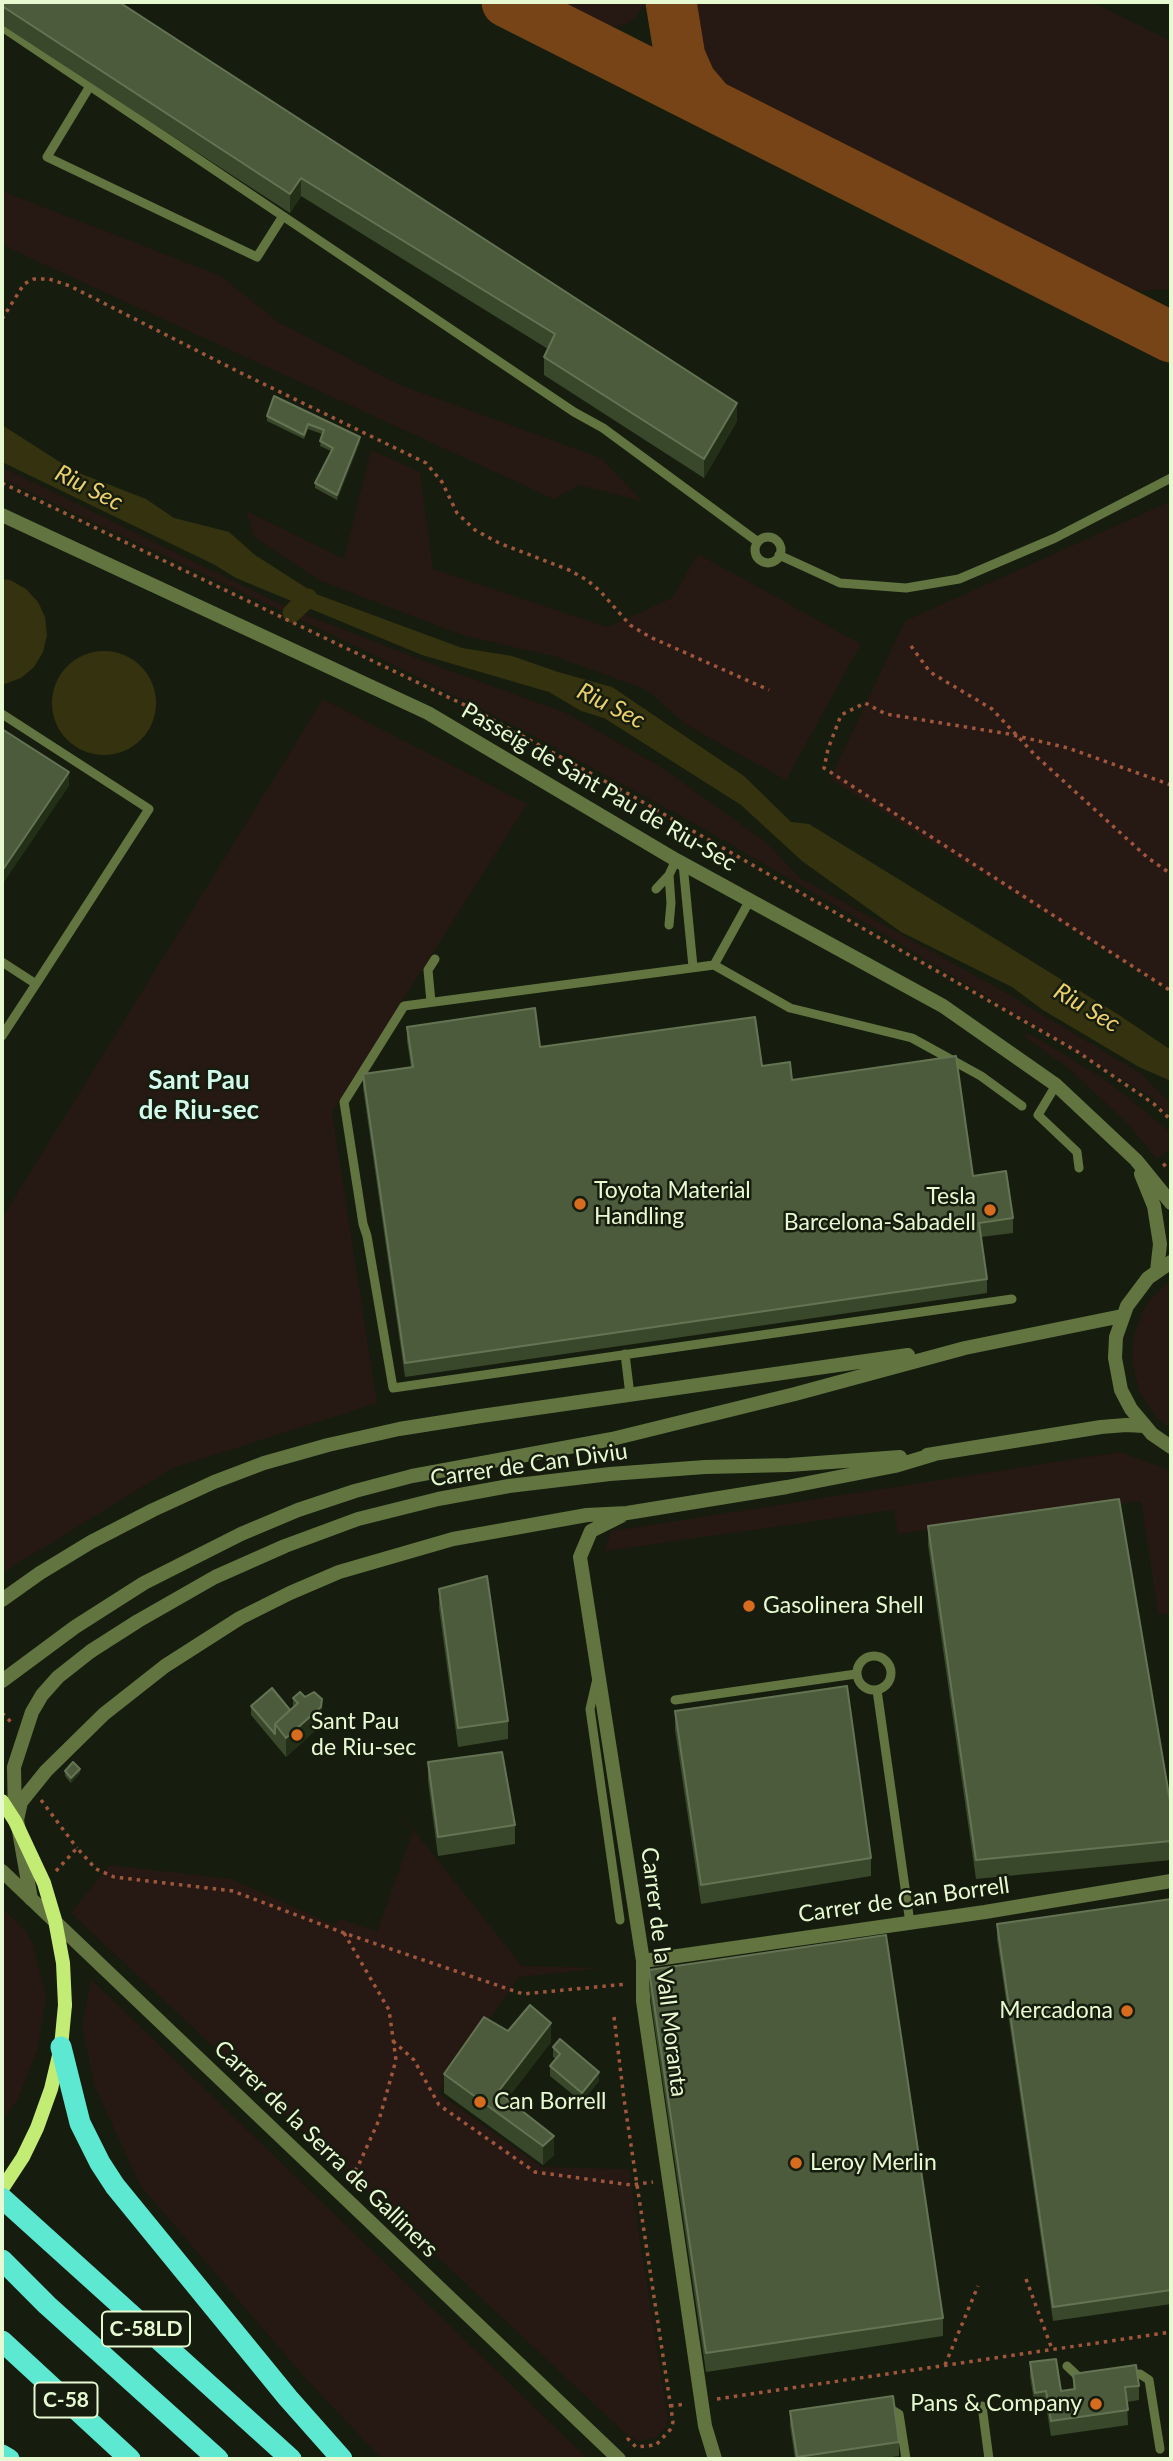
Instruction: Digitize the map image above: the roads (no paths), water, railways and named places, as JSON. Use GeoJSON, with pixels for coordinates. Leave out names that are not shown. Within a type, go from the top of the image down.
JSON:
{"type":"FeatureCollection","features":[{"type":"Feature","properties":{"kind":"highway"},"geometry":{"type":"LineString","coordinates":[[61,2047],[80,2123],[100,2163],[288,2398],[342,2459]]}},
{"type":"Feature","properties":{"kind":"highway","name":"C-58LD"},"geometry":{"type":"LineString","coordinates":[[2,2198],[291,2459]]}},
{"type":"Feature","properties":{"kind":"highway","name":"C-58"},"geometry":{"type":"LineString","coordinates":[[2,2260],[47,2305],[218,2459]]}},
{"type":"Feature","properties":{"kind":"highway","name":"C-58"},"geometry":{"type":"LineString","coordinates":[[2,2341],[130,2459]]}},
{"type":"Feature","properties":{"kind":"highway"},"geometry":{"type":"LineString","coordinates":[[2,2455],[9,2459]]}},
{"type":"Feature","properties":{"kind":"street","name":"Passeig de Sant Pau de Riu-Sec"},"geometry":{"type":"LineString","coordinates":[[2,515],[428,713],[680,862],[943,1006],[1056,1084],[1136,1160],[1171,1203]]}},
{"type":"Feature","properties":{"kind":"street","name":"Passeig de Sant Pau de Riu-Sec"},"geometry":{"type":"LineString","coordinates":[[1136,1160],[1154,1206],[1160,1244],[1157,1271]]}},
{"type":"Feature","properties":{"kind":"street"},"geometry":{"type":"LineString","coordinates":[[1171,1262],[1140,1286],[1122,1316],[1116,1337],[1116,1369],[1125,1399],[1144,1426],[1171,1447]]}},
{"type":"Feature","properties":{"kind":"street","name":"Carrer de Can Diviu"},"geometry":{"type":"LineString","coordinates":[[2,1600],[91,1542],[153,1510],[264,1463],[328,1445],[399,1429],[965,1348],[1122,1316]]}},
{"type":"Feature","properties":{"kind":"street","name":"Carrer de Can Diviu"},"geometry":{"type":"LineString","coordinates":[[2,1681],[75,1627],[144,1583],[206,1551],[287,1515],[355,1491],[412,1476],[612,1439],[965,1348]]}},
{"type":"Feature","properties":{"kind":"street","name":"Carrer de Can Diviu"},"geometry":{"type":"LineString","coordinates":[[15,1821],[15,1767],[32,1712],[42,1695],[58,1677],[91,1650],[138,1620],[215,1577],[285,1546],[358,1519],[438,1499],[509,1486],[610,1474],[935,1454],[1101,1427],[1144,1426]]}},
{"type":"Feature","properties":{"kind":"street","name":"Carrer de Can Diviu"},"geometry":{"type":"LineString","coordinates":[[21,1802],[71,1745],[135,1688],[200,1641],[240,1618],[339,1572],[453,1539],[587,1515],[627,1513],[787,1487],[895,1466],[935,1454]]}},
{"type":"Feature","properties":{"kind":"street","name":"Carrer de la Vall Moranta"},"geometry":{"type":"LineString","coordinates":[[627,1513],[591,1531],[580,1557],[643,1961],[642,2000],[701,2401],[715,2459]]}},
{"type":"Feature","properties":{"kind":"street"},"geometry":{"type":"LineString","coordinates":[[2,1801],[15,1821],[40,1873],[55,1920],[63,1963],[65,2005],[61,2047],[51,2089],[23,2157],[2,2189]]}},
{"type":"Feature","properties":{"kind":"street"},"geometry":{"type":"LineString","coordinates":[[2,1808],[21,1802]]}},
{"type":"Feature","properties":{"kind":"street"},"geometry":{"type":"LineString","coordinates":[[21,1802],[17,1820],[31,1899]]}},
{"type":"Feature","properties":{"kind":"street","name":"Carrer de la Serra de Galliners"},"geometry":{"type":"LineString","coordinates":[[2,1871],[616,2457]]}},
{"type":"Feature","properties":{"kind":"street","name":"Carrer de Can Borrell"},"geometry":{"type":"LineString","coordinates":[[643,1961],[910,1923],[1171,1881]]}},
{"type":"Feature","properties":{"kind":"lane"},"geometry":{"type":"LineString","coordinates":[[2,27],[574,412],[603,428],[758,542]]}},
{"type":"Feature","properties":{"kind":"lane"},"geometry":{"type":"LineString","coordinates":[[90,86],[47,157],[257,257],[283,216]]}},
{"type":"Feature","properties":{"kind":"lane"},"geometry":{"type":"LineString","coordinates":[[779,555],[840,583],[906,588],[959,579],[1055,538],[1171,478]]}},
{"type":"Feature","properties":{"kind":"lane"},"geometry":{"type":"LineString","coordinates":[[773,538],[780,547],[779,555],[769,563],[761,561],[755,550],[758,542],[773,538]]}},
{"type":"Feature","properties":{"kind":"lane"},"geometry":{"type":"LineString","coordinates":[[2,714],[149,809],[2,1036]]}},
{"type":"Feature","properties":{"kind":"lane"},"geometry":{"type":"LineString","coordinates":[[656,889],[680,862]]}},
{"type":"Feature","properties":{"kind":"lane"},"geometry":{"type":"LineString","coordinates":[[680,862],[694,967]]}},
{"type":"Feature","properties":{"kind":"lane"},"geometry":{"type":"LineString","coordinates":[[669,875],[669,925]]}},
{"type":"Feature","properties":{"kind":"lane"},"geometry":{"type":"LineString","coordinates":[[714,965],[750,900]]}},
{"type":"Feature","properties":{"kind":"lane"},"geometry":{"type":"LineString","coordinates":[[431,1002],[428,970],[435,959]]}},
{"type":"Feature","properties":{"kind":"lane"},"geometry":{"type":"LineString","coordinates":[[2,962],[36,984]]}},
{"type":"Feature","properties":{"kind":"lane"},"geometry":{"type":"LineString","coordinates":[[1012,1299],[393,1388],[344,1102],[404,1006],[714,965],[790,1008],[912,1038],[981,1076],[1022,1106]]}},
{"type":"Feature","properties":{"kind":"lane"},"geometry":{"type":"LineString","coordinates":[[1056,1084],[1038,1115],[1077,1152],[1079,1168]]}},
{"type":"Feature","properties":{"kind":"lane"},"geometry":{"type":"LineString","coordinates":[[625,1354],[630,1395]]}},
{"type":"Feature","properties":{"kind":"lane"},"geometry":{"type":"LineString","coordinates":[[874,1655],[884,1659],[891,1668],[890,1680],[877,1690],[871,1690],[861,1684],[856,1674],[863,1659],[874,1655]]}},
{"type":"Feature","properties":{"kind":"lane"},"geometry":{"type":"LineString","coordinates":[[598,1674],[590,1709],[620,1920]]}},
{"type":"Feature","properties":{"kind":"lane"},"geometry":{"type":"LineString","coordinates":[[675,1700],[856,1674]]}},
{"type":"Feature","properties":{"kind":"lane"},"geometry":{"type":"LineString","coordinates":[[877,1690],[910,1923]]}},
{"type":"Feature","properties":{"kind":"lane"},"geometry":{"type":"LineString","coordinates":[[1067,2366],[1083,2382],[1094,2380]]}},
{"type":"Feature","properties":{"kind":"lane"},"geometry":{"type":"LineString","coordinates":[[1117,2377],[1140,2374],[1149,2379],[1160,2449]]}},
{"type":"Feature","properties":{"kind":"lane"},"geometry":{"type":"LineString","coordinates":[[982,2406],[989,2459]]}},
{"type":"Feature","properties":{"kind":"lane"},"geometry":{"type":"LineString","coordinates":[[876,2410],[889,2408],[899,2414],[906,2459]]}},
{"type":"Feature","properties":{"kind":"water","name":"Riu Sec"},"geometry":{"type":"Polygon","coordinates":[[[2,425],[74,471],[146,499],[174,518],[229,532],[255,555],[316,594],[462,648],[512,656],[612,687],[744,776],[791,822],[809,824],[1119,1015],[1171,1050],[1171,1081],[1139,1067],[1043,1010],[1012,987],[901,932],[802,861],[741,805],[604,718],[581,711],[549,692],[422,655],[236,578],[215,565],[2,462],[2,425]]]}},
{"type":"Feature","properties":{"kind":"water"},"geometry":{"type":"Polygon","coordinates":[[[2,579],[10,580],[26,589],[38,602],[45,617],[47,635],[43,652],[34,667],[21,678],[2,685],[2,579]]]}},
{"type":"Feature","properties":{"kind":"water"},"geometry":{"type":"Polygon","coordinates":[[[104,651],[124,655],[141,666],[152,683],[156,703],[152,723],[141,740],[124,751],[104,755],[84,751],[67,740],[56,723],[52,703],[56,683],[67,666],[84,655],[104,651]]]}},
{"type":"Feature","properties":{"kind":"waterway"},"geometry":{"type":"LineString","coordinates":[[292,613],[308,598]]}},
{"type":"Feature","properties":{"kind":"place","name":"Toyota Material Handling"},"geometry":{"type":"Point","coordinates":[580,1204]}},
{"type":"Feature","properties":{"kind":"place","name":"Tesla Barcelona-Sabadell"},"geometry":{"type":"Point","coordinates":[990,1210]}},
{"type":"Feature","properties":{"kind":"place","name":"Gasolinera Shell"},"geometry":{"type":"Point","coordinates":[749,1606]}},
{"type":"Feature","properties":{"kind":"place","name":"Sant Pau de Riu-sec"},"geometry":{"type":"Point","coordinates":[297,1735]}},
{"type":"Feature","properties":{"kind":"place","name":"Mercadona"},"geometry":{"type":"Point","coordinates":[1127,2011]}},
{"type":"Feature","properties":{"kind":"place","name":"Can Borrell"},"geometry":{"type":"Point","coordinates":[480,2102]}},
{"type":"Feature","properties":{"kind":"place","name":"Leroy Merlin"},"geometry":{"type":"Point","coordinates":[796,2163]}},
{"type":"Feature","properties":{"kind":"place","name":"Pans & Company"},"geometry":{"type":"Point","coordinates":[1096,2404]}},
{"type":"Feature","properties":{"kind":"district","name":"Sant Pau de Riu-sec"},"geometry":{"type":"Point","coordinates":[199,1096]}}]}
